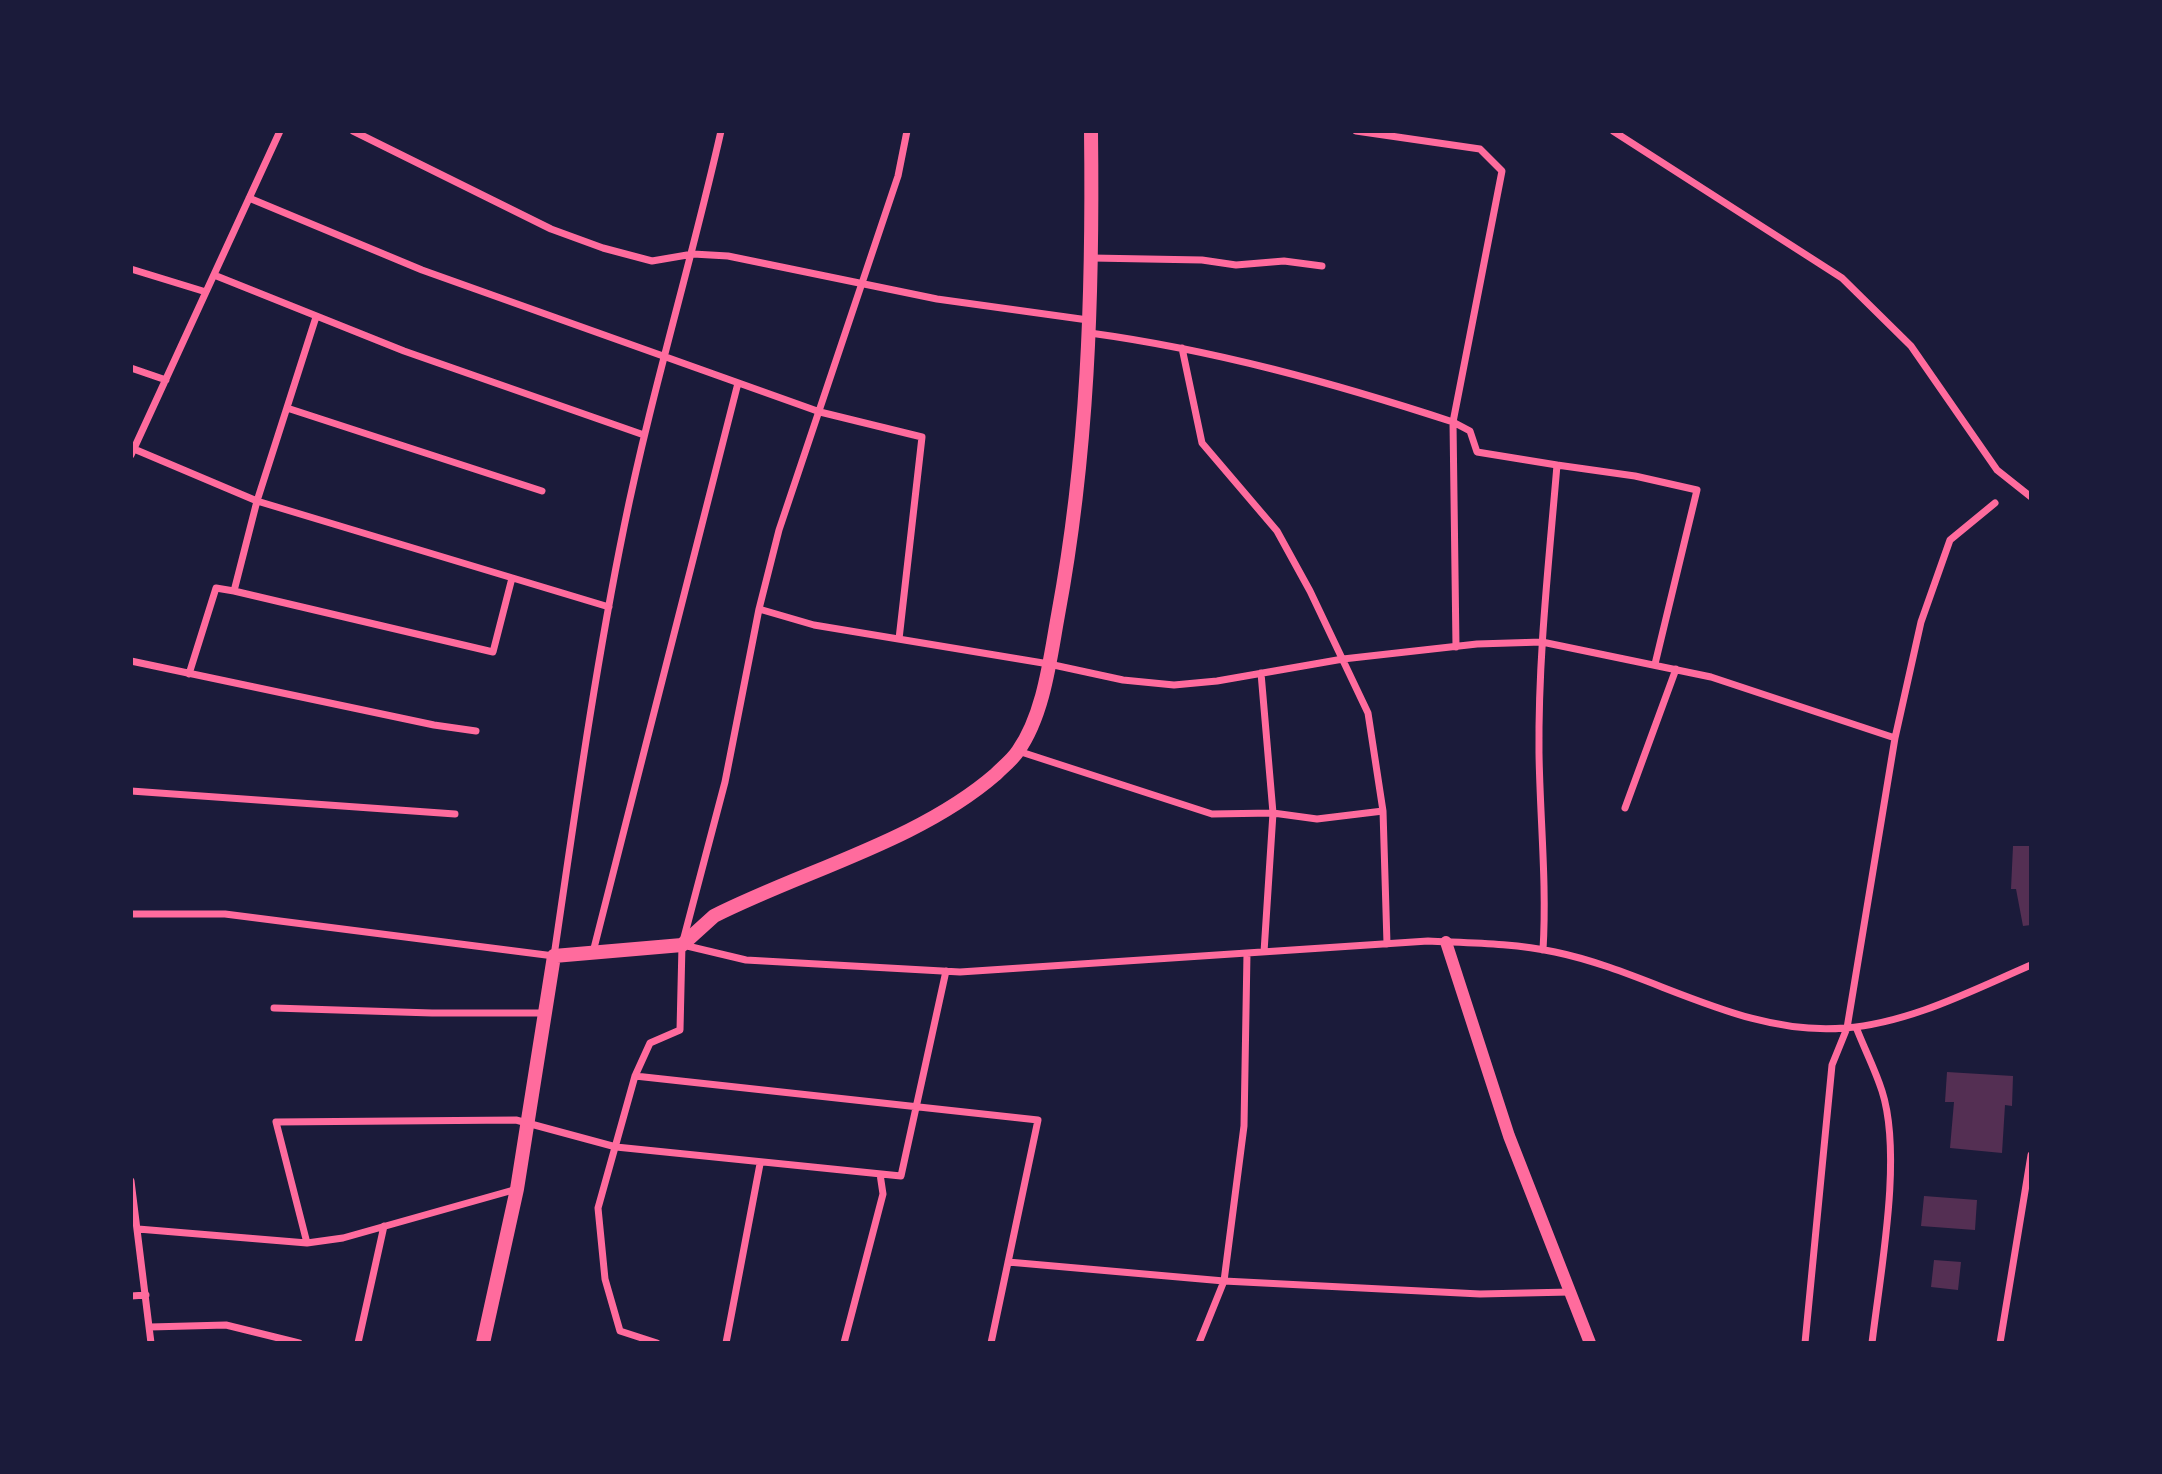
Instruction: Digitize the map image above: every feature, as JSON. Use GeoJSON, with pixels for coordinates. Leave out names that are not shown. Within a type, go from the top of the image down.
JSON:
{"type":"FeatureCollection","features":[{"type":"Feature","properties":{"kind":"main road"},"geometry":{"type":"LineString","coordinates":[[483,1343],[517,1189],[554,956],[682,945],[714,916],[954,807],[1018,751],[1033,720],[1049,664],[1068,564],[1084,433],[1092,258],[1091,131]]}},
{"type":"Feature","properties":{"kind":"street"},"geometry":{"type":"LineString","coordinates":[[280,131],[133,452],[257,501],[609,607]]}},
{"type":"Feature","properties":{"kind":"street"},"geometry":{"type":"LineString","coordinates":[[353,131],[486,199],[603,248],[652,261],[693,254],[729,256],[1090,327],[1338,384],[1453,422],[1470,431],[1477,452],[1636,476],[1697,490],[1655,664]]}},
{"type":"Feature","properties":{"kind":"street"},"geometry":{"type":"LineString","coordinates":[[131,914],[225,914],[554,956],[609,607],[644,435],[693,254],[721,131]]}},
{"type":"Feature","properties":{"kind":"street"},"geometry":{"type":"LineString","coordinates":[[657,1343],[620,1331],[605,1279],[598,1208],[635,1076],[650,1043],[680,1030],[682,945],[725,782],[759,609],[779,530],[898,176],[908,131]]}},
{"type":"Feature","properties":{"kind":"street"},"geometry":{"type":"LineString","coordinates":[[1356,131],[1480,149],[1502,171],[1453,422],[1456,647]]}},
{"type":"Feature","properties":{"kind":"street"},"geometry":{"type":"LineString","coordinates":[[1613,131],[1842,278],[1912,346],[1997,470],[2031,497]]}},
{"type":"Feature","properties":{"kind":"street"},"geometry":{"type":"LineString","coordinates":[[249,198],[422,270],[738,383],[820,412],[922,437],[899,639]]}},
{"type":"Feature","properties":{"kind":"street"},"geometry":{"type":"LineString","coordinates":[[1092,258],[1202,260],[1236,265],[1284,261],[1322,266]]}},
{"type":"Feature","properties":{"kind":"street"},"geometry":{"type":"LineString","coordinates":[[131,269],[206,292]]}},
{"type":"Feature","properties":{"kind":"street"},"geometry":{"type":"LineString","coordinates":[[214,275],[404,351],[644,435]]}},
{"type":"Feature","properties":{"kind":"street"},"geometry":{"type":"LineString","coordinates":[[234,592],[257,501],[316,317]]}},
{"type":"Feature","properties":{"kind":"street"},"geometry":{"type":"LineString","coordinates":[[1182,348],[1202,443],[1277,531],[1368,713],[1383,811],[1387,944]]}},
{"type":"Feature","properties":{"kind":"street"},"geometry":{"type":"LineString","coordinates":[[131,369],[166,380]]}},
{"type":"Feature","properties":{"kind":"street"},"geometry":{"type":"LineString","coordinates":[[592,953],[738,383]]}},
{"type":"Feature","properties":{"kind":"street"},"geometry":{"type":"LineString","coordinates":[[287,408],[542,491]]}},
{"type":"Feature","properties":{"kind":"street"},"geometry":{"type":"LineString","coordinates":[[1543,950],[1546,904],[1539,752],[1542,642],[1557,465]]}},
{"type":"Feature","properties":{"kind":"street"},"geometry":{"type":"LineString","coordinates":[[1805,1343],[1832,1065],[1851,1028],[1895,738],[1921,622],[1950,540],[1995,503]]}},
{"type":"Feature","properties":{"kind":"street"},"geometry":{"type":"LineString","coordinates":[[189,674],[216,588],[493,652],[512,578]]}},
{"type":"Feature","properties":{"kind":"street"},"geometry":{"type":"LineString","coordinates":[[759,609],[814,625],[1049,664],[1123,680],[1174,685],[1343,660],[1456,647],[1542,642],[1676,669],[1819,710],[1895,738]]}},
{"type":"Feature","properties":{"kind":"street"},"geometry":{"type":"LineString","coordinates":[[131,661],[434,725],[477,731]]}},
{"type":"Feature","properties":{"kind":"street"},"geometry":{"type":"LineString","coordinates":[[1625,808],[1676,669]]}},
{"type":"Feature","properties":{"kind":"street"},"geometry":{"type":"LineString","coordinates":[[1261,673],[1273,813],[1264,952]]}},
{"type":"Feature","properties":{"kind":"street"},"geometry":{"type":"LineString","coordinates":[[1018,751],[1212,814],[1273,813],[1317,819],[1383,811]]}},
{"type":"Feature","properties":{"kind":"street"},"geometry":{"type":"LineString","coordinates":[[131,791],[455,814]]}},
{"type":"Feature","properties":{"kind":"street"},"geometry":{"type":"LineString","coordinates":[[682,945],[746,961],[946,971],[1446,942],[1543,950],[1633,975],[1755,1020],[1807,1029],[1851,1028],[1954,999],[2031,965]]}},
{"type":"Feature","properties":{"kind":"street"},"geometry":{"type":"LineString","coordinates":[[1446,942],[1509,1136],[1590,1343]]}},
{"type":"Feature","properties":{"kind":"street"},"geometry":{"type":"LineString","coordinates":[[1199,1343],[1224,1280],[1244,1126],[1247,953]]}},
{"type":"Feature","properties":{"kind":"street"},"geometry":{"type":"LineString","coordinates":[[307,1243],[276,1122],[516,1120],[616,1147],[760,1164],[901,1176],[946,971]]}},
{"type":"Feature","properties":{"kind":"street"},"geometry":{"type":"LineString","coordinates":[[274,1008],[545,1013]]}},
{"type":"Feature","properties":{"kind":"street"},"geometry":{"type":"LineString","coordinates":[[1851,1028],[1883,1093],[1889,1132],[1889,1202],[1872,1343]]}},
{"type":"Feature","properties":{"kind":"street"},"geometry":{"type":"LineString","coordinates":[[635,1076],[1038,1120],[991,1343]]}},
{"type":"Feature","properties":{"kind":"street"},"geometry":{"type":"LineString","coordinates":[[2000,1343],[2031,1155]]}},
{"type":"Feature","properties":{"kind":"street"},"geometry":{"type":"LineString","coordinates":[[726,1343],[760,1164]]}},
{"type":"Feature","properties":{"kind":"street"},"geometry":{"type":"LineString","coordinates":[[844,1343],[883,1194],[880,1174]]}},
{"type":"Feature","properties":{"kind":"street"},"geometry":{"type":"LineString","coordinates":[[132,1185],[151,1343]]}},
{"type":"Feature","properties":{"kind":"street"},"geometry":{"type":"LineString","coordinates":[[138,1228],[307,1243],[343,1238],[517,1189]]}},
{"type":"Feature","properties":{"kind":"street"},"geometry":{"type":"LineString","coordinates":[[358,1343],[384,1226]]}},
{"type":"Feature","properties":{"kind":"street"},"geometry":{"type":"LineString","coordinates":[[1008,1262],[1224,1280],[1480,1294],[1570,1292]]}},
{"type":"Feature","properties":{"kind":"street"},"geometry":{"type":"LineString","coordinates":[[131,1296],[146,1295]]}},
{"type":"Feature","properties":{"kind":"street"},"geometry":{"type":"LineString","coordinates":[[150,1327],[226,1325],[299,1343]]}},
{"type":"Feature","properties":{"kind":"building"},"geometry":{"type":"Polygon","coordinates":[[[2013,846],[2031,846],[2031,925],[2023,926],[2016,889],[2011,889],[2013,846]]]}},
{"type":"Feature","properties":{"kind":"building"},"geometry":{"type":"Polygon","coordinates":[[[1947,1072],[2013,1076],[2012,1106],[2005,1105],[2002,1153],[1950,1148],[1954,1102],[1945,1102],[1947,1072]]]}},
{"type":"Feature","properties":{"kind":"building"},"geometry":{"type":"Polygon","coordinates":[[[1924,1196],[1977,1200],[1975,1230],[1921,1226],[1924,1196]]]}},
{"type":"Feature","properties":{"kind":"building"},"geometry":{"type":"Polygon","coordinates":[[[1934,1260],[1961,1262],[1958,1290],[1931,1287],[1934,1260]]]}}]}
